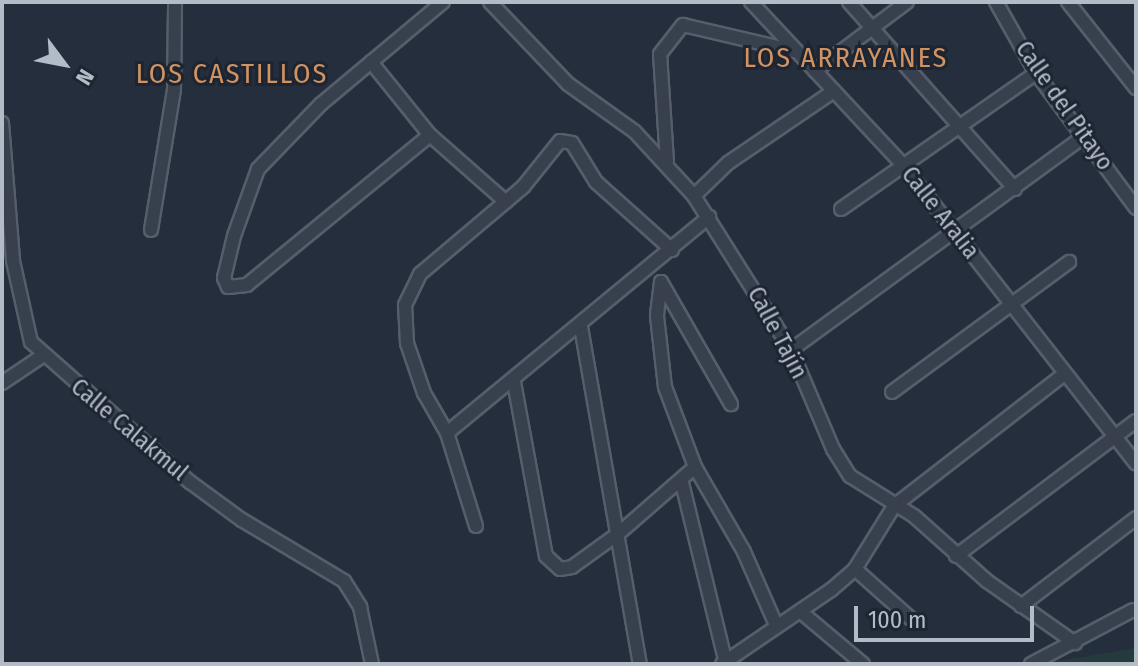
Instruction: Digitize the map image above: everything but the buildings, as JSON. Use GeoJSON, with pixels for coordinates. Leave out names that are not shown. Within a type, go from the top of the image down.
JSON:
{"type":"FeatureCollection","features":[{"type":"Feature","properties":{"kind":"street"},"geometry":{"type":"LineString","coordinates":[[151,230],[174,90],[175,2]]}},
{"type":"Feature","properties":{"kind":"street"},"geometry":{"type":"LineString","coordinates":[[430,135],[247,285],[232,288],[225,283],[234,236],[258,169],[371,62],[443,2]]}},
{"type":"Feature","properties":{"kind":"street","name":"Calle Tajín"},"geometry":{"type":"LineString","coordinates":[[490,2],[568,84],[667,162],[694,196],[791,350],[840,463],[863,488],[926,525],[956,556],[1075,643]]}},
{"type":"Feature","properties":{"kind":"street","name":"Calle Aralia"},"geometry":{"type":"LineString","coordinates":[[751,2],[902,164],[1063,375],[1136,464]]}},
{"type":"Feature","properties":{"kind":"street"},"geometry":{"type":"LineString","coordinates":[[849,2],[962,124],[1015,189]]}},
{"type":"Feature","properties":{"kind":"street"},"geometry":{"type":"LineString","coordinates":[[815,71],[907,2]]}},
{"type":"Feature","properties":{"kind":"street","name":"Calle del Pitayo"},"geometry":{"type":"LineString","coordinates":[[996,2],[1036,73],[1136,208]]}},
{"type":"Feature","properties":{"kind":"street"},"geometry":{"type":"LineString","coordinates":[[1068,2],[1136,88]]}},
{"type":"Feature","properties":{"kind":"street"},"geometry":{"type":"LineString","coordinates":[[667,162],[660,54],[683,25],[795,51]]}},
{"type":"Feature","properties":{"kind":"street"},"geometry":{"type":"LineString","coordinates":[[371,62],[430,135],[506,202]]}},
{"type":"Feature","properties":{"kind":"street"},"geometry":{"type":"LineString","coordinates":[[841,209],[1036,73]]}},
{"type":"Feature","properties":{"kind":"street"},"geometry":{"type":"LineString","coordinates":[[694,196],[728,163],[834,91]]}},
{"type":"Feature","properties":{"kind":"street","name":"Calle Calakmul"},"geometry":{"type":"LineString","coordinates":[[2,123],[13,261],[28,331],[42,356],[200,490],[344,581],[360,607],[372,664]]}},
{"type":"Feature","properties":{"kind":"street"},"geometry":{"type":"LineString","coordinates":[[791,350],[1084,136]]}},
{"type":"Feature","properties":{"kind":"street"},"geometry":{"type":"LineString","coordinates":[[476,526],[447,433],[424,393],[407,343],[405,305],[420,274],[506,202],[536,172],[548,149],[566,140],[596,182],[672,250]]}},
{"type":"Feature","properties":{"kind":"street"},"geometry":{"type":"LineString","coordinates":[[447,433],[581,327],[709,217]]}},
{"type":"Feature","properties":{"kind":"street"},"geometry":{"type":"LineString","coordinates":[[892,392],[1069,262]]}},
{"type":"Feature","properties":{"kind":"street"},"geometry":{"type":"LineString","coordinates":[[653,266],[731,404]]}},
{"type":"Feature","properties":{"kind":"street"},"geometry":{"type":"LineString","coordinates":[[661,282],[657,316],[665,387],[695,467],[744,552],[776,625]]}},
{"type":"Feature","properties":{"kind":"street"},"geometry":{"type":"LineString","coordinates":[[581,327],[640,664]]}},
{"type":"Feature","properties":{"kind":"street"},"geometry":{"type":"LineString","coordinates":[[4,376],[42,356]]}},
{"type":"Feature","properties":{"kind":"street"},"geometry":{"type":"LineString","coordinates":[[682,483],[726,663],[776,625],[801,612],[855,569],[894,506],[1063,375]]}},
{"type":"Feature","properties":{"kind":"street"},"geometry":{"type":"LineString","coordinates":[[514,382],[546,556],[560,569],[572,567],[618,534],[682,483],[695,467]]}},
{"type":"Feature","properties":{"kind":"street"},"geometry":{"type":"LineString","coordinates":[[956,556],[1136,421]]}},
{"type":"Feature","properties":{"kind":"street"},"geometry":{"type":"LineString","coordinates":[[1021,606],[1136,518]]}},
{"type":"Feature","properties":{"kind":"street"},"geometry":{"type":"LineString","coordinates":[[855,569],[910,618]]}},
{"type":"Feature","properties":{"kind":"street"},"geometry":{"type":"LineString","coordinates":[[1031,664],[1133,610]]}},
{"type":"Feature","properties":{"kind":"street"},"geometry":{"type":"LineString","coordinates":[[801,612],[863,664]]}},
{"type":"Feature","properties":{"kind":"green space"},"geometry":{"type":"Polygon","coordinates":[[[1136,648],[1136,664],[1039,664],[1136,648]]]}},
{"type":"Feature","properties":{"kind":"district","name":"LOS ARRAYANES"},"geometry":{"type":"Point","coordinates":[846,58]}},
{"type":"Feature","properties":{"kind":"district","name":"LOS CASTILLOS"},"geometry":{"type":"Point","coordinates":[232,74]}}]}
